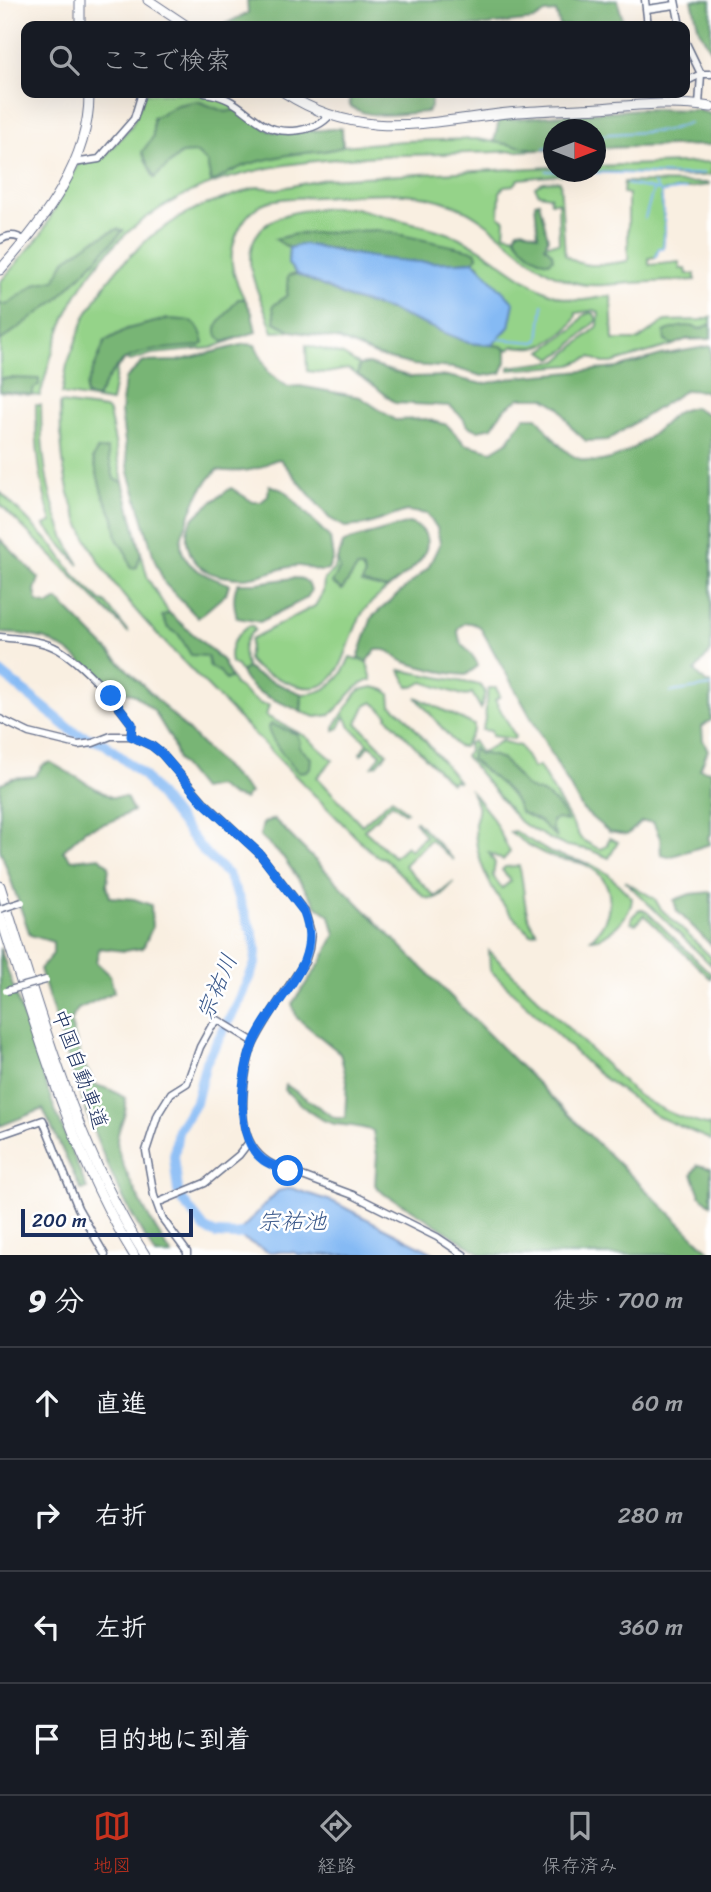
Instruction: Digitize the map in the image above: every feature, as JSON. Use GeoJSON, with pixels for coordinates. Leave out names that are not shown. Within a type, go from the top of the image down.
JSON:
{"type":"FeatureCollection","features":[{"type":"Feature","properties":{"kind":"highway"},"geometry":{"type":"LineString","coordinates":[[74,0],[79,21]]}},
{"type":"Feature","properties":{"kind":"highway"},"geometry":{"type":"LineString","coordinates":[[80,0],[80,21]]}},
{"type":"Feature","properties":{"kind":"highway"},"geometry":{"type":"LineString","coordinates":[[148,0],[180,21]]}},
{"type":"Feature","properties":{"kind":"highway"},"geometry":{"type":"LineString","coordinates":[[0,270],[25,241],[60,190],[74,163],[86,132],[89,98]]}},
{"type":"Feature","properties":{"kind":"highway"},"geometry":{"type":"LineString","coordinates":[[295,98],[330,115],[365,125],[403,126],[511,113],[663,104],[711,107]]}},
{"type":"Feature","properties":{"kind":"highway","name":"中国自動車道"},"geometry":{"type":"LineString","coordinates":[[0,886],[73,1108],[116,1204],[145,1255]]}},
{"type":"Feature","properties":{"kind":"highway","name":"中国自動車道"},"geometry":{"type":"LineString","coordinates":[[0,915],[65,1110],[107,1207],[134,1255]]}},
{"type":"Feature","properties":{"kind":"street"},"geometry":{"type":"LineString","coordinates":[[645,0],[648,21]]}},
{"type":"Feature","properties":{"kind":"street"},"geometry":{"type":"LineString","coordinates":[[647,9],[675,3],[679,21]]}},
{"type":"Feature","properties":{"kind":"street"},"geometry":{"type":"LineString","coordinates":[[690,51],[701,74],[699,105]]}},
{"type":"Feature","properties":{"kind":"street"},"geometry":{"type":"LineString","coordinates":[[690,80],[701,74],[710,74]]}},
{"type":"Feature","properties":{"kind":"street"},"geometry":{"type":"LineString","coordinates":[[74,163],[99,159],[134,118],[140,98]]}},
{"type":"Feature","properties":{"kind":"street"},"geometry":{"type":"LineString","coordinates":[[228,98],[265,125],[282,131],[303,130],[324,124],[330,115]]}},
{"type":"Feature","properties":{"kind":"street"},"geometry":{"type":"LineString","coordinates":[[0,240],[19,236],[25,241]]}},
{"type":"Feature","properties":{"kind":"street"},"geometry":{"type":"LineString","coordinates":[[0,637],[51,645],[70,658],[111,696],[132,724],[131,736]]}},
{"type":"Feature","properties":{"kind":"street"},"geometry":{"type":"LineString","coordinates":[[0,719],[29,733],[78,745],[111,736],[131,736],[152,746],[167,759],[203,802],[259,853],[304,912],[311,933],[304,962],[254,1042],[243,1097],[243,1125],[249,1142],[262,1159],[273,1165],[353,1195],[413,1224],[464,1255]]}},
{"type":"Feature","properties":{"kind":"street"},"geometry":{"type":"LineString","coordinates":[[0,909],[22,902]]}},
{"type":"Feature","properties":{"kind":"street"},"geometry":{"type":"LineString","coordinates":[[6,991],[46,979]]}},
{"type":"Feature","properties":{"kind":"street"},"geometry":{"type":"LineString","coordinates":[[187,1255],[162,1218],[146,1151],[158,1114],[170,1093],[187,1083],[200,1047],[211,1027],[218,1020],[254,1042]]}},
{"type":"Feature","properties":{"kind":"street"},"geometry":{"type":"LineString","coordinates":[[0,1135],[43,1120],[78,1208],[105,1255]]}},
{"type":"Feature","properties":{"kind":"street"},"geometry":{"type":"LineString","coordinates":[[157,1203],[205,1184],[239,1155],[249,1142]]}},
{"type":"Feature","properties":{"kind":"green space"},"geometry":{"type":"Polygon","coordinates":[[[247,0],[617,0],[623,21],[559,21],[556,12],[525,21],[231,21],[248,13],[247,0]]]}},
{"type":"Feature","properties":{"kind":"green space"},"geometry":{"type":"Polygon","coordinates":[[[692,0],[711,0],[711,50],[699,30],[692,0]]]}},
{"type":"Feature","properties":{"kind":"green space"},"geometry":{"type":"Polygon","coordinates":[[[143,98],[224,98],[244,115],[270,131],[290,133],[342,128],[343,146],[477,139],[540,150],[355,157],[309,162],[264,169],[220,181],[179,197],[142,221],[108,251],[79,291],[61,329],[40,396],[0,391],[0,282],[41,235],[78,164],[104,157],[132,125],[143,98]]]}},
{"type":"Feature","properties":{"kind":"green space"},"geometry":{"type":"Polygon","coordinates":[[[349,98],[431,98],[431,107],[427,112],[377,115],[358,111],[350,106],[349,98]]]}},
{"type":"Feature","properties":{"kind":"green space"},"geometry":{"type":"Polygon","coordinates":[[[197,101],[226,112],[238,109],[270,131],[290,133],[342,128],[342,147],[261,161],[241,167],[211,182],[207,162],[197,153],[181,154],[154,178],[142,152],[153,137],[153,118],[177,105],[197,101]]]}},
{"type":"Feature","properties":{"kind":"green space"},"geometry":{"type":"Polygon","coordinates":[[[640,109],[697,110],[711,114],[711,145],[606,148],[606,119],[543,119],[543,150],[540,150],[494,142],[499,120],[640,109]]]}},
{"type":"Feature","properties":{"kind":"green space"},"geometry":{"type":"Polygon","coordinates":[[[711,162],[711,175],[606,172],[606,166],[711,162]]]}},
{"type":"Feature","properties":{"kind":"green space"},"geometry":{"type":"Polygon","coordinates":[[[543,168],[543,177],[519,179],[514,185],[504,186],[500,192],[499,216],[505,220],[504,234],[515,236],[530,253],[549,262],[545,244],[559,243],[558,202],[551,202],[550,196],[539,194],[535,187],[543,182],[560,182],[565,255],[587,265],[628,261],[628,194],[623,193],[624,182],[709,183],[661,192],[665,229],[663,248],[659,248],[656,257],[649,258],[649,265],[680,262],[680,269],[686,269],[687,274],[695,274],[695,280],[602,285],[573,282],[540,267],[470,213],[424,196],[379,193],[270,201],[252,211],[239,228],[235,239],[232,260],[234,276],[252,313],[240,337],[212,348],[152,354],[130,361],[126,359],[117,368],[111,402],[62,394],[67,365],[85,317],[120,266],[150,237],[197,208],[257,187],[278,189],[325,179],[543,168]]]}},
{"type":"Feature","properties":{"kind":"green space"},"geometry":{"type":"Polygon","coordinates":[[[539,202],[548,238],[545,246],[552,253],[553,259],[549,262],[530,253],[515,236],[518,230],[523,229],[538,235],[535,203],[539,202]]]}},
{"type":"Feature","properties":{"kind":"green space"},"geometry":{"type":"Polygon","coordinates":[[[356,208],[427,227],[466,241],[526,280],[557,296],[579,300],[611,296],[613,340],[638,340],[665,321],[702,320],[711,317],[711,339],[680,340],[673,345],[612,363],[603,363],[591,357],[571,365],[509,370],[509,367],[558,361],[598,326],[599,313],[595,310],[576,313],[567,329],[541,346],[513,346],[509,350],[492,345],[509,327],[479,264],[474,261],[477,256],[475,252],[400,235],[276,239],[289,248],[288,264],[297,274],[288,276],[287,295],[275,322],[292,331],[273,332],[251,268],[253,242],[262,229],[289,214],[306,210],[356,208]]]}},
{"type":"Feature","properties":{"kind":"green space"},"geometry":{"type":"Polygon","coordinates":[[[117,229],[123,231],[57,300],[0,341],[0,303],[6,305],[38,283],[55,280],[65,260],[92,241],[117,229]]]}},
{"type":"Feature","properties":{"kind":"green space"},"geometry":{"type":"Polygon","coordinates":[[[378,230],[475,251],[477,256],[474,261],[397,262],[313,246],[289,248],[275,239],[296,234],[378,230]]]}},
{"type":"Feature","properties":{"kind":"green space"},"geometry":{"type":"Polygon","coordinates":[[[297,274],[349,298],[390,310],[469,343],[501,346],[506,350],[506,362],[501,373],[482,376],[454,368],[413,365],[378,356],[340,340],[292,331],[275,322],[273,306],[287,295],[288,276],[297,274]]]}},
{"type":"Feature","properties":{"kind":"green space"},"geometry":{"type":"Polygon","coordinates":[[[238,299],[245,299],[252,313],[256,332],[223,342],[216,333],[216,327],[238,299]]]}},
{"type":"Feature","properties":{"kind":"green space"},"geometry":{"type":"Polygon","coordinates":[[[594,313],[597,320],[565,351],[552,358],[542,351],[573,329],[584,315],[594,313]]]}},
{"type":"Feature","properties":{"kind":"green space"},"geometry":{"type":"Polygon","coordinates":[[[167,319],[192,322],[199,329],[204,343],[200,346],[154,350],[128,358],[114,370],[97,398],[86,396],[86,388],[105,341],[127,329],[167,319]]]}},
{"type":"Feature","properties":{"kind":"green space"},"geometry":{"type":"Polygon","coordinates":[[[711,324],[711,339],[687,339],[673,345],[665,341],[664,332],[668,330],[687,326],[700,329],[711,324]]]}},
{"type":"Feature","properties":{"kind":"green space"},"geometry":{"type":"Polygon","coordinates":[[[245,344],[255,345],[269,373],[288,387],[300,386],[360,397],[395,420],[426,419],[447,425],[465,444],[492,451],[507,442],[525,417],[537,417],[556,442],[570,454],[582,460],[594,461],[607,460],[631,450],[683,410],[694,407],[711,416],[711,651],[695,671],[706,683],[711,683],[711,720],[702,727],[703,740],[708,750],[700,769],[711,771],[710,844],[669,857],[661,855],[660,838],[653,822],[641,822],[627,835],[609,832],[583,810],[477,625],[466,623],[458,629],[460,641],[478,666],[466,675],[405,662],[387,650],[376,650],[367,662],[358,658],[372,617],[428,568],[440,543],[437,528],[427,514],[406,511],[366,525],[345,527],[329,518],[280,459],[248,470],[217,470],[196,500],[183,532],[181,546],[183,555],[195,568],[229,584],[226,594],[198,618],[165,584],[155,561],[129,472],[121,412],[125,379],[143,362],[178,361],[245,344]]]}},
{"type":"Feature","properties":{"kind":"green space"},"geometry":{"type":"Polygon","coordinates":[[[306,345],[343,355],[359,365],[358,375],[348,369],[326,373],[307,371],[306,345]]]}},
{"type":"Feature","properties":{"kind":"green space"},"geometry":{"type":"Polygon","coordinates":[[[711,346],[711,396],[704,391],[686,390],[608,440],[586,441],[571,427],[559,407],[544,398],[520,398],[504,409],[492,427],[478,430],[467,426],[463,418],[450,406],[395,403],[358,375],[359,365],[368,364],[411,377],[447,376],[483,384],[517,377],[617,368],[661,355],[711,346]]]}},
{"type":"Feature","properties":{"kind":"green space"},"geometry":{"type":"Polygon","coordinates":[[[0,379],[39,379],[39,385],[34,388],[32,395],[0,391],[0,379]]]}},
{"type":"Feature","properties":{"kind":"green space"},"geometry":{"type":"Polygon","coordinates":[[[60,403],[105,409],[109,412],[125,493],[148,579],[169,613],[222,660],[234,683],[261,704],[269,705],[266,716],[305,736],[333,760],[317,777],[362,825],[392,798],[407,812],[392,803],[364,830],[394,857],[406,846],[410,850],[425,836],[416,821],[454,860],[430,840],[404,865],[435,897],[454,882],[440,896],[432,899],[423,896],[384,858],[376,856],[356,837],[175,654],[114,584],[83,531],[68,491],[61,441],[60,403]]]}},
{"type":"Feature","properties":{"kind":"green space"},"geometry":{"type":"Polygon","coordinates":[[[36,405],[41,405],[42,439],[53,504],[64,536],[79,565],[44,525],[52,522],[39,464],[36,405]]]}},
{"type":"Feature","properties":{"kind":"green space"},"geometry":{"type":"Polygon","coordinates":[[[107,449],[114,479],[123,482],[141,553],[137,567],[131,568],[117,539],[114,518],[102,493],[93,458],[97,450],[107,449]]]}},
{"type":"Feature","properties":{"kind":"green space"},"geometry":{"type":"Polygon","coordinates":[[[269,485],[285,491],[330,538],[333,558],[328,570],[297,566],[239,578],[206,571],[197,564],[190,552],[187,538],[193,519],[231,488],[253,502],[261,502],[268,496],[269,485]]]}},
{"type":"Feature","properties":{"kind":"green space"},"geometry":{"type":"Polygon","coordinates":[[[0,492],[55,548],[72,572],[105,602],[129,633],[0,504],[0,492]]]}},
{"type":"Feature","properties":{"kind":"green space"},"geometry":{"type":"Polygon","coordinates":[[[409,523],[424,532],[427,545],[420,560],[400,579],[387,589],[362,583],[365,574],[362,568],[357,568],[342,590],[332,583],[340,568],[337,560],[343,544],[409,523]]]}},
{"type":"Feature","properties":{"kind":"green space"},"geometry":{"type":"Polygon","coordinates":[[[0,539],[39,578],[35,590],[37,602],[49,605],[58,600],[250,793],[244,799],[232,796],[217,786],[201,789],[178,760],[171,739],[154,711],[135,695],[109,686],[72,654],[46,639],[0,633],[0,539]]]}},
{"type":"Feature","properties":{"kind":"green space"},"geometry":{"type":"Polygon","coordinates":[[[337,560],[346,584],[357,568],[362,568],[365,574],[363,583],[387,589],[363,612],[338,670],[330,680],[319,687],[304,687],[255,667],[248,659],[251,639],[315,606],[323,592],[324,580],[335,568],[337,560]]]}},
{"type":"Feature","properties":{"kind":"green space"},"geometry":{"type":"Polygon","coordinates":[[[293,578],[307,582],[311,590],[307,598],[260,622],[237,618],[234,600],[238,583],[293,578]]]}},
{"type":"Feature","properties":{"kind":"green space"},"geometry":{"type":"Polygon","coordinates":[[[169,613],[222,660],[231,677],[226,680],[220,672],[210,667],[207,656],[191,655],[179,635],[168,628],[162,616],[169,613]]]}},
{"type":"Feature","properties":{"kind":"green space"},"geometry":{"type":"Polygon","coordinates":[[[248,626],[253,626],[255,630],[245,642],[243,652],[247,668],[241,672],[231,663],[230,652],[236,637],[248,626]]]}},
{"type":"Feature","properties":{"kind":"green space"},"geometry":{"type":"Polygon","coordinates":[[[350,657],[367,662],[372,680],[354,690],[330,715],[316,717],[301,712],[302,694],[319,691],[332,684],[350,657]]]}},
{"type":"Feature","properties":{"kind":"green space"},"geometry":{"type":"Polygon","coordinates":[[[247,668],[302,694],[301,712],[258,692],[245,680],[241,672],[247,668]]]}},
{"type":"Feature","properties":{"kind":"green space"},"geometry":{"type":"Polygon","coordinates":[[[400,670],[480,685],[485,691],[481,709],[472,693],[465,696],[423,682],[414,687],[408,686],[400,670]]]}},
{"type":"Feature","properties":{"kind":"green space"},"geometry":{"type":"Polygon","coordinates":[[[373,687],[390,694],[391,705],[405,716],[459,782],[454,780],[451,783],[373,702],[365,706],[357,723],[387,753],[377,765],[373,766],[381,754],[370,745],[361,755],[368,743],[350,727],[345,716],[339,728],[334,730],[356,694],[360,690],[373,687]]]}},
{"type":"Feature","properties":{"kind":"green space"},"geometry":{"type":"Polygon","coordinates":[[[489,688],[496,688],[500,696],[495,700],[515,736],[514,739],[492,736],[491,731],[482,730],[489,688]]]}},
{"type":"Feature","properties":{"kind":"green space"},"geometry":{"type":"Polygon","coordinates":[[[416,697],[474,725],[464,747],[458,747],[416,697]]]}},
{"type":"Feature","properties":{"kind":"green space"},"geometry":{"type":"Polygon","coordinates":[[[271,724],[297,734],[299,747],[311,758],[310,768],[298,772],[272,738],[268,727],[271,724]]]}},
{"type":"Feature","properties":{"kind":"green space"},"geometry":{"type":"Polygon","coordinates":[[[473,741],[481,753],[501,741],[520,746],[533,768],[539,766],[581,839],[599,849],[606,846],[609,838],[618,842],[609,858],[590,850],[563,845],[520,822],[465,756],[469,751],[468,744],[473,741]]]}},
{"type":"Feature","properties":{"kind":"green space"},"geometry":{"type":"Polygon","coordinates":[[[473,748],[479,754],[502,760],[527,787],[547,796],[557,805],[567,821],[552,821],[557,838],[539,821],[520,812],[517,803],[506,789],[471,759],[473,748]]]}},
{"type":"Feature","properties":{"kind":"green space"},"geometry":{"type":"Polygon","coordinates":[[[50,762],[111,797],[126,797],[133,811],[85,830],[63,851],[72,860],[100,857],[109,866],[107,885],[110,897],[134,899],[151,905],[152,928],[143,948],[124,951],[99,948],[96,962],[110,975],[114,992],[78,1009],[70,1021],[83,1063],[96,1085],[125,1098],[126,1108],[117,1140],[123,1165],[139,1199],[172,1255],[156,1255],[118,1188],[102,1152],[75,1079],[40,969],[53,954],[53,942],[30,935],[0,849],[0,784],[12,778],[35,776],[43,765],[50,762]]]}},
{"type":"Feature","properties":{"kind":"green space"},"geometry":{"type":"Polygon","coordinates":[[[471,791],[492,817],[510,852],[503,860],[489,853],[495,863],[493,876],[502,888],[511,881],[502,870],[505,867],[519,866],[528,917],[537,932],[531,934],[520,924],[491,886],[479,857],[475,824],[478,808],[471,791]]]}},
{"type":"Feature","properties":{"kind":"green space"},"geometry":{"type":"Polygon","coordinates":[[[274,819],[711,1255],[483,1255],[384,1194],[375,1185],[377,1155],[373,1131],[321,1119],[285,1090],[286,1085],[335,1118],[345,1118],[347,1081],[340,1053],[297,1018],[292,1004],[321,962],[335,935],[330,916],[317,906],[283,857],[260,836],[263,823],[274,819]]]}},
{"type":"Feature","properties":{"kind":"green space"},"geometry":{"type":"Polygon","coordinates":[[[514,831],[551,853],[590,864],[608,874],[632,898],[628,912],[618,925],[604,935],[591,939],[608,912],[605,882],[588,866],[541,852],[510,832],[514,831]]]}},
{"type":"Feature","properties":{"kind":"green space"},"geometry":{"type":"Polygon","coordinates":[[[625,881],[655,899],[660,908],[711,957],[711,965],[625,881]]]}},
{"type":"Feature","properties":{"kind":"green space"},"geometry":{"type":"Polygon","coordinates":[[[711,892],[711,945],[677,911],[674,900],[690,894],[711,892]]]}},
{"type":"Feature","properties":{"kind":"green space"},"geometry":{"type":"Polygon","coordinates":[[[640,909],[647,912],[711,974],[711,979],[644,915],[636,924],[631,923],[632,917],[640,909]]]}},
{"type":"Feature","properties":{"kind":"green space"},"geometry":{"type":"Polygon","coordinates":[[[0,948],[52,1102],[87,1189],[81,1190],[43,1109],[0,1126],[0,948]]]}},
{"type":"Feature","properties":{"kind":"green space"},"geometry":{"type":"Polygon","coordinates":[[[489,951],[636,1094],[672,1114],[711,1126],[711,1140],[656,1116],[597,1073],[490,970],[489,951]]]}},
{"type":"Feature","properties":{"kind":"green space"},"geometry":{"type":"Polygon","coordinates":[[[698,1165],[711,1168],[711,1205],[700,1195],[692,1174],[698,1165]]]}},
{"type":"Feature","properties":{"kind":"water"},"geometry":{"type":"Polygon","coordinates":[[[304,244],[388,259],[474,261],[514,303],[509,327],[492,345],[469,343],[390,310],[349,298],[297,274],[288,264],[289,248],[304,244]]]}},
{"type":"Feature","properties":{"kind":"water","name":"宗祐池"},"geometry":{"type":"Polygon","coordinates":[[[291,1188],[334,1202],[437,1255],[301,1255],[292,1252],[268,1252],[236,1235],[278,1191],[291,1188]]]}},
{"type":"Feature","properties":{"kind":"waterway"},"geometry":{"type":"LineString","coordinates":[[606,135],[666,131],[689,123]]}},
{"type":"Feature","properties":{"kind":"waterway"},"geometry":{"type":"LineString","coordinates":[[606,173],[704,173]]}},
{"type":"Feature","properties":{"kind":"waterway"},"geometry":{"type":"LineString","coordinates":[[626,184],[652,189]]}},
{"type":"Feature","properties":{"kind":"waterway"},"geometry":{"type":"LineString","coordinates":[[645,218],[653,190],[658,190],[654,184]]}},
{"type":"Feature","properties":{"kind":"waterway"},"geometry":{"type":"LineString","coordinates":[[663,192],[686,189]]}},
{"type":"Feature","properties":{"kind":"waterway"},"geometry":{"type":"LineString","coordinates":[[656,257],[659,248],[663,248],[665,229],[661,192],[658,190]]}},
{"type":"Feature","properties":{"kind":"waterway"},"geometry":{"type":"LineString","coordinates":[[498,339],[539,340],[543,305]]}},
{"type":"Feature","properties":{"kind":"waterway","name":"宗祐川"},"geometry":{"type":"LineString","coordinates":[[0,672],[75,733],[105,744],[143,775],[203,851],[228,875],[239,899],[254,938],[255,964],[237,1005],[206,1062],[196,1102],[178,1130],[174,1157],[178,1191],[205,1229],[216,1234],[236,1235],[250,1232]]}},
{"type":"Feature","properties":{"kind":"waterway"},"geometry":{"type":"LineString","coordinates":[[671,692],[711,686]]}},
{"type":"Feature","properties":{"kind":"route"},"geometry":{"type":"LineString","coordinates":[[111,696],[132,724],[131,736],[162,754],[203,802],[259,853],[309,922],[309,950],[254,1042],[243,1097],[243,1125],[249,1142],[262,1159],[288,1171]]}}]}
